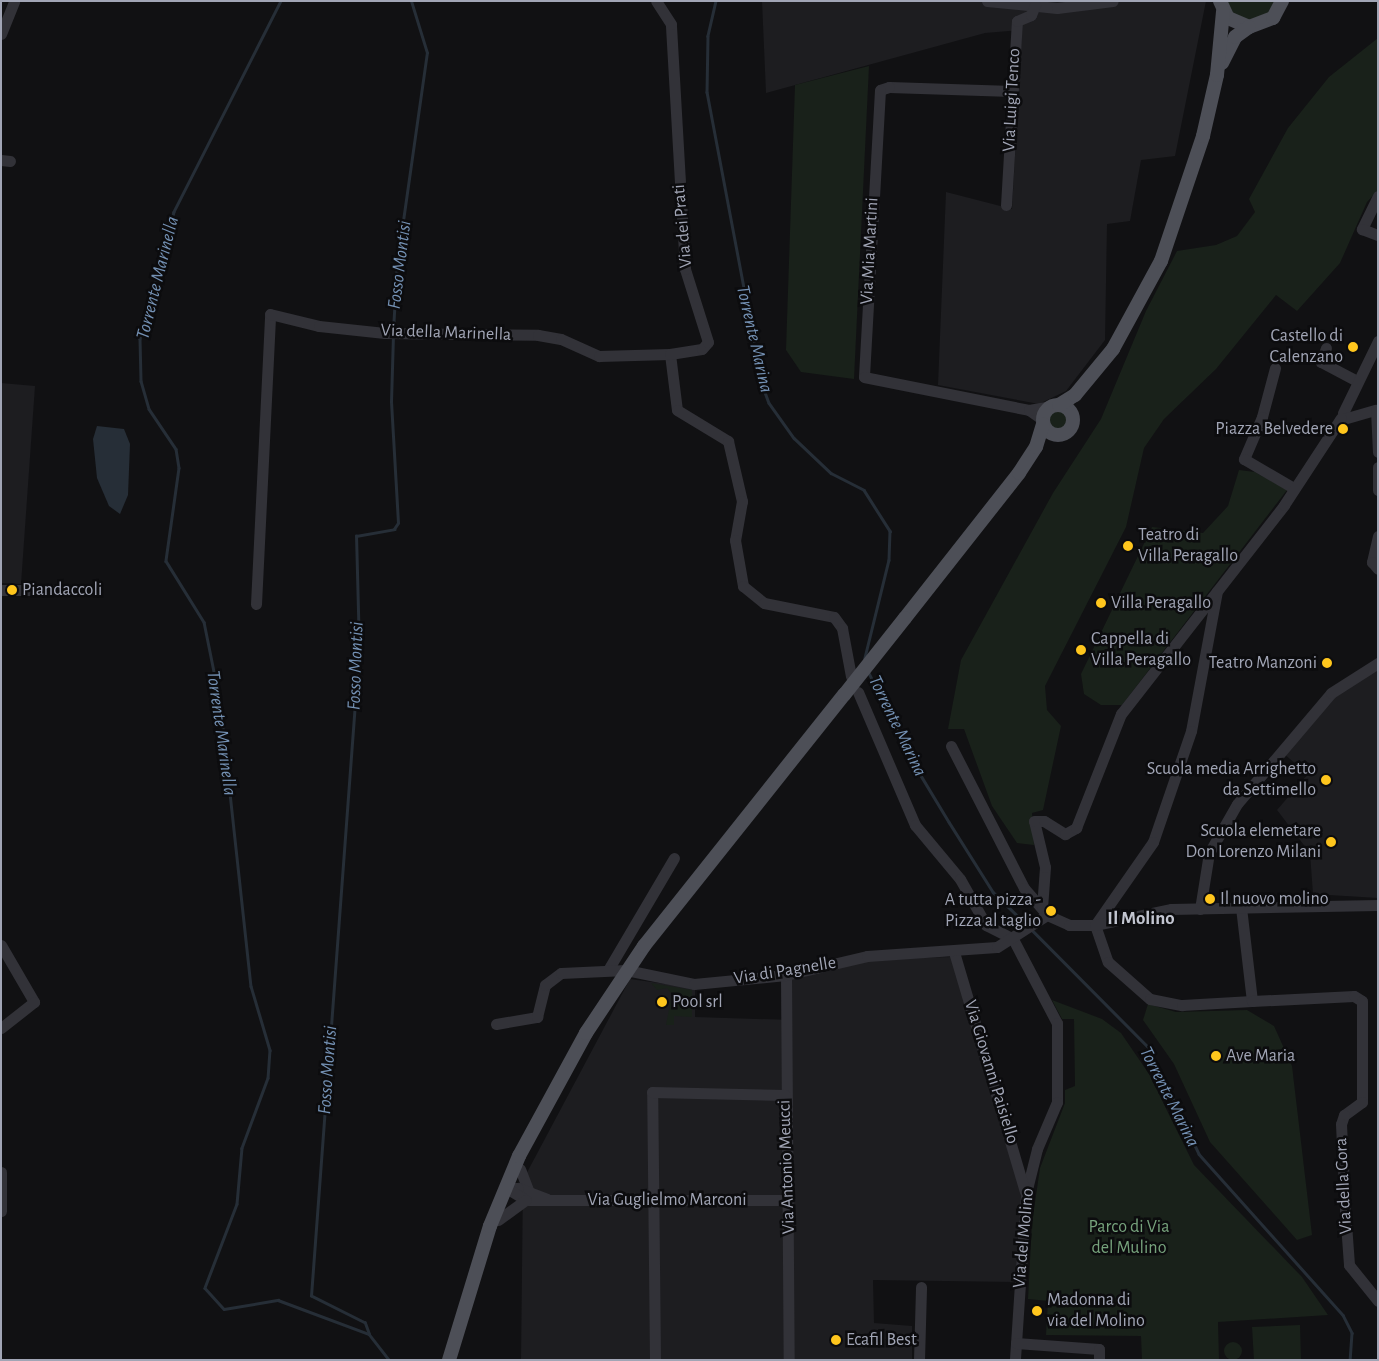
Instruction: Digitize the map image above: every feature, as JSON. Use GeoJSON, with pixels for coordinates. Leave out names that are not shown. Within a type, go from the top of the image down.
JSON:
{"type":"FeatureCollection","features":[{"type":"Feature","properties":{"kind":"main road"},"geometry":{"type":"LineString","coordinates":[[449,1360],[484,1249],[534,1130],[626,970],[844,696],[1036,447],[1043,422],[1056,406],[1075,395],[1113,349],[1161,261],[1183,206],[1217,75],[1234,39],[1249,27],[1273,18],[1282,1]]}},
{"type":"Feature","properties":{"kind":"main road"},"geometry":{"type":"LineString","coordinates":[[1220,4],[1235,23],[1249,27]]}},
{"type":"Feature","properties":{"kind":"main road"},"geometry":{"type":"LineString","coordinates":[[1217,75],[1220,4]]}},
{"type":"Feature","properties":{"kind":"main road"},"geometry":{"type":"LineString","coordinates":[[1036,447],[1071,428],[1075,395]]}},
{"type":"Feature","properties":{"kind":"main road"},"geometry":{"type":"LineString","coordinates":[[1056,406],[1072,416]]}},
{"type":"Feature","properties":{"kind":"main road"},"geometry":{"type":"LineString","coordinates":[[1043,422],[1056,436]]}},
{"type":"Feature","properties":{"kind":"main road"},"geometry":{"type":"LineString","coordinates":[[484,1249],[520,1169],[534,1130]]}},
{"type":"Feature","properties":{"kind":"street"},"geometry":{"type":"LineString","coordinates":[[1,34],[14,1]]}},
{"type":"Feature","properties":{"kind":"street","name":"Via dei Prati"},"geometry":{"type":"LineString","coordinates":[[656,1],[671,24],[685,268],[708,342],[702,349],[670,354]]}},
{"type":"Feature","properties":{"kind":"street"},"geometry":{"type":"LineString","coordinates":[[987,1],[1034,5],[1113,1]]}},
{"type":"Feature","properties":{"kind":"street","name":"Via Luigi Tenco"},"geometry":{"type":"LineString","coordinates":[[1006,205],[1017,21],[1031,15],[1034,5]]}},
{"type":"Feature","properties":{"kind":"street","name":"Via Mia Martini"},"geometry":{"type":"LineString","coordinates":[[1012,91],[889,87],[880,90],[864,377],[1029,410],[1056,406]]}},
{"type":"Feature","properties":{"kind":"street"},"geometry":{"type":"LineString","coordinates":[[1378,196],[1362,229],[1378,235]]}},
{"type":"Feature","properties":{"kind":"street","name":"Via della Marinella"},"geometry":{"type":"LineString","coordinates":[[256,604],[270,314],[319,326],[385,333],[538,334],[561,339],[599,356],[670,354]]}},
{"type":"Feature","properties":{"kind":"street"},"geometry":{"type":"LineString","coordinates":[[1044,914],[1044,867],[1034,821],[1044,821],[1065,834],[1076,828],[1121,714],[1284,505],[1292,487],[1341,417],[1378,341]]}},
{"type":"Feature","properties":{"kind":"street"},"geometry":{"type":"LineString","coordinates":[[1326,348],[1321,362],[1357,381]]}},
{"type":"Feature","properties":{"kind":"street"},"geometry":{"type":"LineString","coordinates":[[670,354],[677,410],[728,441],[742,501],[734,540],[743,586],[764,603],[834,617],[842,628],[851,676]]}},
{"type":"Feature","properties":{"kind":"street"},"geometry":{"type":"LineString","coordinates":[[1275,368],[1262,417],[1244,458],[1292,487]]}},
{"type":"Feature","properties":{"kind":"street","name":"Via Mia Martini"},"geometry":{"type":"LineString","coordinates":[[1029,410],[1043,422]]}},
{"type":"Feature","properties":{"kind":"street"},"geometry":{"type":"LineString","coordinates":[[1341,417],[1376,410],[1378,452]]}},
{"type":"Feature","properties":{"kind":"street"},"geometry":{"type":"LineString","coordinates":[[1378,466],[1378,490]]}},
{"type":"Feature","properties":{"kind":"street"},"geometry":{"type":"LineString","coordinates":[[1378,536],[1372,562],[1378,569]]}},
{"type":"Feature","properties":{"kind":"street"},"geometry":{"type":"LineString","coordinates":[[1,590],[54,590]]}},
{"type":"Feature","properties":{"kind":"street"},"geometry":{"type":"LineString","coordinates":[[1095,925],[1153,842],[1191,731],[1217,591]]}},
{"type":"Feature","properties":{"kind":"street"},"geometry":{"type":"LineString","coordinates":[[1200,909],[1209,853],[1237,804],[1331,693],[1378,663]]}},
{"type":"Feature","properties":{"kind":"street"},"geometry":{"type":"LineString","coordinates":[[858,692],[915,825],[960,879],[986,925],[1016,937],[1044,914]]}},
{"type":"Feature","properties":{"kind":"street"},"geometry":{"type":"LineString","coordinates":[[951,746],[1024,888],[1044,914],[1069,925],[1095,925],[1171,909],[1378,905]]}},
{"type":"Feature","properties":{"kind":"street"},"geometry":{"type":"LineString","coordinates":[[608,970],[674,858]]}},
{"type":"Feature","properties":{"kind":"street"},"geometry":{"type":"LineString","coordinates":[[1095,925],[1108,962],[1150,999],[1182,1005],[1252,1001],[1241,908]]}},
{"type":"Feature","properties":{"kind":"street","name":"Via di Pagnelle"},"geometry":{"type":"LineString","coordinates":[[496,1024],[537,1017],[545,985],[561,973],[626,970],[694,984],[786,975],[867,956],[954,952],[997,947],[1016,937]]}},
{"type":"Feature","properties":{"kind":"street","name":"Via del Molino"},"geometry":{"type":"LineString","coordinates":[[1015,1360],[1026,1193],[1037,1149],[1057,1102],[1057,1023],[1016,937]]}},
{"type":"Feature","properties":{"kind":"street"},"geometry":{"type":"LineString","coordinates":[[1,945],[34,1002],[1,1028]]}},
{"type":"Feature","properties":{"kind":"street","name":"Via Giovanni Paisiello"},"geometry":{"type":"LineString","coordinates":[[954,952],[1026,1193]]}},
{"type":"Feature","properties":{"kind":"street","name":"Via Antonio Meucci"},"geometry":{"type":"LineString","coordinates":[[786,975],[784,1095],[789,1360]]}},
{"type":"Feature","properties":{"kind":"street","name":"Via della Gora"},"geometry":{"type":"LineString","coordinates":[[1252,1001],[1354,996],[1362,1001],[1362,1102],[1344,1116],[1341,1124],[1345,1210],[1349,1265],[1378,1301]]}},
{"type":"Feature","properties":{"kind":"street"},"geometry":{"type":"LineString","coordinates":[[655,1360],[652,1092],[784,1095]]}},
{"type":"Feature","properties":{"kind":"street"},"geometry":{"type":"LineString","coordinates":[[498,1220],[527,1196],[520,1169]]}},
{"type":"Feature","properties":{"kind":"street"},"geometry":{"type":"LineString","coordinates":[[1,1172],[1,1211]]}},
{"type":"Feature","properties":{"kind":"street","name":"Via Guglielmo Marconi"},"geometry":{"type":"LineString","coordinates":[[509,1190],[527,1196],[547,1199],[787,1200]]}},
{"type":"Feature","properties":{"kind":"street"},"geometry":{"type":"LineString","coordinates":[[919,1360],[921,1287]]}},
{"type":"Feature","properties":{"kind":"street"},"geometry":{"type":"LineString","coordinates":[[1016,1343],[1099,1349],[1099,1360]]}},
{"type":"Feature","properties":{"kind":"shaded area"},"geometry":{"type":"Polygon","coordinates":[[[762,1],[1206,1],[1175,156],[1141,160],[1130,221],[1107,224],[1105,340],[1066,391],[1039,404],[938,385],[946,192],[1012,209],[1022,30],[985,33],[766,93],[762,1]]]}},
{"type":"Feature","properties":{"kind":"shaded area"},"geometry":{"type":"Polygon","coordinates":[[[1,383],[35,386],[21,584],[1,583],[1,383]]]}},
{"type":"Feature","properties":{"kind":"shaded area"},"geometry":{"type":"Polygon","coordinates":[[[97,426],[124,429],[130,444],[128,495],[120,514],[109,506],[97,478],[93,439],[97,426]]]}},
{"type":"Feature","properties":{"kind":"shaded area"},"geometry":{"type":"Polygon","coordinates":[[[1378,668],[1378,898],[1313,894],[1310,853],[1277,810],[1308,774],[1284,754],[1329,699],[1378,668]]]}},
{"type":"Feature","properties":{"kind":"shaded area"},"geometry":{"type":"Polygon","coordinates":[[[952,957],[1021,1192],[1015,1282],[873,1280],[874,1323],[912,1326],[912,1360],[521,1360],[523,1180],[630,979],[695,988],[695,1017],[792,1020],[791,979],[872,959],[952,957]]]}},
{"type":"Feature","properties":{"kind":"green space"},"geometry":{"type":"Polygon","coordinates":[[[1226,1],[1275,1],[1268,13],[1249,20],[1233,14],[1226,1]]]}},
{"type":"Feature","properties":{"kind":"green space"},"geometry":{"type":"Polygon","coordinates":[[[1378,38],[1378,190],[1367,202],[1340,263],[1297,311],[1276,295],[1216,369],[1164,419],[1144,448],[1126,527],[1045,686],[1047,710],[1061,726],[1043,810],[1032,813],[1034,845],[1017,843],[992,806],[964,729],[948,729],[961,660],[1053,493],[1101,419],[1146,311],[1177,251],[1216,245],[1237,236],[1255,212],[1249,199],[1288,128],[1329,77],[1378,38]]]}},
{"type":"Feature","properties":{"kind":"green space"},"geometry":{"type":"Polygon","coordinates":[[[869,66],[854,379],[801,372],[786,350],[795,85],[869,66]]]}},
{"type":"Feature","properties":{"kind":"green space"},"geometry":{"type":"Polygon","coordinates":[[[1058,409],[1066,413],[1070,421],[1066,429],[1058,433],[1050,429],[1046,421],[1050,413],[1058,409]]]}},
{"type":"Feature","properties":{"kind":"green space"},"geometry":{"type":"Polygon","coordinates":[[[1239,470],[1255,472],[1287,490],[1122,705],[1101,705],[1084,694],[1081,674],[1152,527],[1203,533],[1228,506],[1239,470]]]}},
{"type":"Feature","properties":{"kind":"green space"},"geometry":{"type":"Polygon","coordinates":[[[651,983],[692,990],[692,1017],[674,1016],[674,1025],[666,1025],[672,994],[667,988],[657,990],[651,983]]]}},
{"type":"Feature","properties":{"kind":"green space","name":"Parco di Via del Mulino"},"geometry":{"type":"Polygon","coordinates":[[[1052,1000],[1102,1019],[1121,1033],[1149,1074],[1194,1165],[1302,1277],[1328,1315],[1218,1322],[1219,1360],[1142,1360],[1141,1336],[1046,1335],[1048,1301],[1028,1299],[1032,1223],[1040,1168],[1065,1103],[1065,1090],[1075,1086],[1074,1019],[1062,1019],[1052,1000]]]}},
{"type":"Feature","properties":{"kind":"green space"},"geometry":{"type":"Polygon","coordinates":[[[1148,1004],[1176,1012],[1247,1010],[1274,1026],[1292,1066],[1312,1235],[1297,1240],[1210,1142],[1174,1064],[1143,1020],[1148,1004]]]}},
{"type":"Feature","properties":{"kind":"green space"},"geometry":{"type":"Polygon","coordinates":[[[1300,1325],[1301,1360],[1254,1360],[1252,1327],[1300,1325]]]}},
{"type":"Feature","properties":{"kind":"green space"},"geometry":{"type":"Polygon","coordinates":[[[1229,1342],[1237,1342],[1242,1347],[1240,1358],[1229,1360],[1224,1355],[1224,1347],[1229,1342]]]}},
{"type":"Feature","properties":{"kind":"waterway","name":"Torrente Marinella"},"geometry":{"type":"LineString","coordinates":[[281,1],[174,212],[140,339],[141,381],[149,409],[176,449],[179,468],[166,561],[204,622],[220,701],[251,986],[270,1050],[268,1078],[242,1148],[237,1204],[205,1288],[224,1309],[278,1300],[369,1334],[389,1360]]}},
{"type":"Feature","properties":{"kind":"waterway","name":"Fosso Montisi"},"geometry":{"type":"LineString","coordinates":[[393,330],[397,263],[427,53],[411,1]]}},
{"type":"Feature","properties":{"kind":"waterway","name":"Torrente Marina"},"geometry":{"type":"LineString","coordinates":[[716,1],[708,36],[707,92],[762,384],[769,403],[794,438],[831,473],[864,490],[890,531],[889,560],[865,658]]}},
{"type":"Feature","properties":{"kind":"waterway","name":"Fosso Montisi"},"geometry":{"type":"LineString","coordinates":[[369,1334],[365,1323],[311,1296],[359,649],[356,536],[394,529],[398,523],[391,402],[393,335]]}},
{"type":"Feature","properties":{"kind":"waterway","name":"Torrente Marina"},"geometry":{"type":"LineString","coordinates":[[869,673],[914,764],[949,822],[993,892],[1027,925]]}},
{"type":"Feature","properties":{"kind":"waterway","name":"Torrente Marina"},"geometry":{"type":"LineString","coordinates":[[1031,929],[1149,1048],[1199,1154],[1343,1315],[1352,1333],[1350,1360]]}},
{"type":"Feature","properties":{"kind":"place","name":"Castello di Calenzano"},"geometry":{"type":"Point","coordinates":[1353,347]}},
{"type":"Feature","properties":{"kind":"place","name":"Piazza Belvedere"},"geometry":{"type":"Point","coordinates":[1343,429]}},
{"type":"Feature","properties":{"kind":"place","name":"Teatro di Villa Peragallo"},"geometry":{"type":"Point","coordinates":[1128,546]}},
{"type":"Feature","properties":{"kind":"place","name":"Piandaccoli"},"geometry":{"type":"Point","coordinates":[12,590]}},
{"type":"Feature","properties":{"kind":"place","name":"Villa Peragallo"},"geometry":{"type":"Point","coordinates":[1101,603]}},
{"type":"Feature","properties":{"kind":"place","name":"Cappella di Villa Peragallo"},"geometry":{"type":"Point","coordinates":[1081,650]}},
{"type":"Feature","properties":{"kind":"place","name":"Teatro Manzoni"},"geometry":{"type":"Point","coordinates":[1327,663]}},
{"type":"Feature","properties":{"kind":"place","name":"Scuola media Arrighetto da Settimello"},"geometry":{"type":"Point","coordinates":[1326,780]}},
{"type":"Feature","properties":{"kind":"place","name":"Scuola elemetare Don Lorenzo Milani"},"geometry":{"type":"Point","coordinates":[1331,842]}},
{"type":"Feature","properties":{"kind":"place","name":"Il nuovo molino"},"geometry":{"type":"Point","coordinates":[1210,899]}},
{"type":"Feature","properties":{"kind":"place","name":"A tutta pizza - Pizza al taglio"},"geometry":{"type":"Point","coordinates":[1051,911]}},
{"type":"Feature","properties":{"kind":"place","name":"Pool srl"},"geometry":{"type":"Point","coordinates":[662,1002]}},
{"type":"Feature","properties":{"kind":"place","name":"Ave Maria"},"geometry":{"type":"Point","coordinates":[1216,1056]}},
{"type":"Feature","properties":{"kind":"place","name":"Madonna di via del Molino"},"geometry":{"type":"Point","coordinates":[1037,1311]}},
{"type":"Feature","properties":{"kind":"place","name":"Ecafil Best"},"geometry":{"type":"Point","coordinates":[836,1340]}},
{"type":"Feature","properties":{"kind":"district","name":"Il Molino"},"geometry":{"type":"Point","coordinates":[1141,919]}}]}
